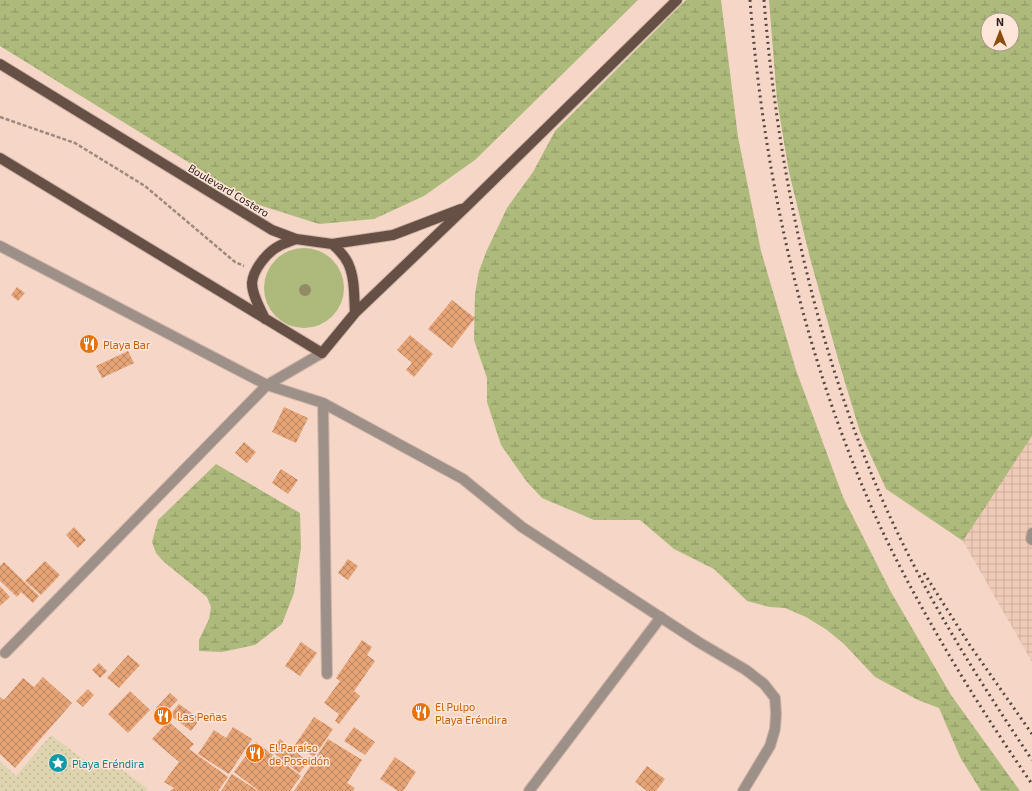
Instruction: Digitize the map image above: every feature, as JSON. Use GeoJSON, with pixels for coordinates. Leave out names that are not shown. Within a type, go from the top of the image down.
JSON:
{"type":"FeatureCollection","features":[{"type":"Feature","properties":{"kind":"main road"},"geometry":{"type":"LineString","coordinates":[[0,158],[322,353],[355,313],[467,206],[677,0]]}},
{"type":"Feature","properties":{"kind":"main road","name":"Boulevard Costero"},"geometry":{"type":"LineString","coordinates":[[0,64],[272,230],[296,239],[332,244],[393,235],[467,206]]}},
{"type":"Feature","properties":{"kind":"main road"},"geometry":{"type":"LineString","coordinates":[[265,319],[254,295],[252,284],[255,272],[262,261],[279,246],[296,239]]}},
{"type":"Feature","properties":{"kind":"main road"},"geometry":{"type":"LineString","coordinates":[[332,244],[348,262],[352,273],[355,313]]}},
{"type":"Feature","properties":{"kind":"street"},"geometry":{"type":"LineString","coordinates":[[0,246],[267,384],[323,403],[463,479],[522,527],[700,643],[746,670],[764,684],[775,698],[776,714],[775,729],[770,746],[743,791]]}},
{"type":"Feature","properties":{"kind":"street"},"geometry":{"type":"LineString","coordinates":[[5,653],[267,384],[322,353]]}},
{"type":"Feature","properties":{"kind":"street"},"geometry":{"type":"LineString","coordinates":[[323,403],[327,674]]}},
{"type":"Feature","properties":{"kind":"street"},"geometry":{"type":"LineString","coordinates":[[529,791],[661,617]]}},
{"type":"Feature","properties":{"kind":"path"},"geometry":{"type":"LineString","coordinates":[[0,117],[75,143],[145,186],[235,262],[255,272]]}},
{"type":"Feature","properties":{"kind":"shaded area"},"geometry":{"type":"Polygon","coordinates":[[[1032,436],[1032,662],[963,541],[1032,436]]]}},
{"type":"Feature","properties":{"kind":"green space"},"geometry":{"type":"Polygon","coordinates":[[[0,0],[638,0],[475,160],[424,196],[374,219],[319,224],[256,204],[0,46],[0,0]]]}},
{"type":"Feature","properties":{"kind":"green space"},"geometry":{"type":"Polygon","coordinates":[[[686,0],[721,0],[738,137],[761,251],[796,370],[843,497],[891,592],[951,695],[1020,791],[981,791],[960,757],[939,708],[918,700],[875,677],[844,644],[827,630],[806,617],[785,608],[770,607],[747,601],[714,569],[674,549],[640,520],[594,520],[542,498],[527,482],[501,445],[487,402],[487,378],[474,340],[475,294],[479,271],[487,250],[507,208],[533,172],[555,131],[686,0]]]}},
{"type":"Feature","properties":{"kind":"green space"},"geometry":{"type":"Polygon","coordinates":[[[769,0],[1032,0],[1032,436],[963,541],[886,489],[860,432],[810,258],[789,172],[777,100],[769,0]]]}},
{"type":"Feature","properties":{"kind":"green space"},"geometry":{"type":"Polygon","coordinates":[[[304,248],[312,249],[326,255],[332,260],[337,266],[343,280],[343,296],[337,310],[332,316],[326,321],[312,327],[304,328],[296,327],[282,321],[276,316],[271,310],[265,296],[264,288],[265,280],[271,266],[276,260],[282,255],[296,249],[304,248]]]}},
{"type":"Feature","properties":{"kind":"green space"},"geometry":{"type":"Polygon","coordinates":[[[216,464],[300,513],[301,548],[294,593],[282,624],[255,645],[222,652],[199,651],[199,640],[209,619],[211,607],[207,597],[163,561],[156,553],[152,542],[158,520],[216,464]]]}},
{"type":"Feature","properties":{"kind":"sand","name":"Playa Eréndira"},"geometry":{"type":"Polygon","coordinates":[[[51,735],[91,765],[121,769],[148,789],[146,791],[0,791],[0,761],[16,776],[51,735]]]}},
{"type":"Feature","properties":{"kind":"building"},"geometry":{"type":"Polygon","coordinates":[[[17,287],[25,293],[18,301],[11,295],[17,287]]]}},
{"type":"Feature","properties":{"kind":"building"},"geometry":{"type":"Polygon","coordinates":[[[452,300],[475,318],[452,348],[428,329],[452,300]]]}},
{"type":"Feature","properties":{"kind":"building"},"geometry":{"type":"Polygon","coordinates":[[[410,335],[433,354],[414,377],[406,370],[412,363],[397,350],[410,335]]]}},
{"type":"Feature","properties":{"kind":"building"},"geometry":{"type":"Polygon","coordinates":[[[128,351],[134,363],[102,378],[96,366],[128,351]]]}},
{"type":"Feature","properties":{"kind":"building"},"geometry":{"type":"Polygon","coordinates":[[[284,407],[308,418],[296,443],[272,432],[284,407]]]}},
{"type":"Feature","properties":{"kind":"building"},"geometry":{"type":"Polygon","coordinates":[[[244,442],[256,452],[247,463],[235,453],[244,442]]]}},
{"type":"Feature","properties":{"kind":"building"},"geometry":{"type":"Polygon","coordinates":[[[281,469],[298,480],[288,494],[272,483],[281,469]]]}},
{"type":"Feature","properties":{"kind":"building"},"geometry":{"type":"Polygon","coordinates":[[[74,527],[86,540],[78,548],[66,535],[74,527]]]}},
{"type":"Feature","properties":{"kind":"building"},"geometry":{"type":"Polygon","coordinates":[[[348,559],[358,566],[348,580],[338,573],[348,559]]]}},
{"type":"Feature","properties":{"kind":"building"},"geometry":{"type":"Polygon","coordinates":[[[45,561],[60,575],[41,595],[25,581],[45,561]]]}},
{"type":"Feature","properties":{"kind":"building"},"geometry":{"type":"Polygon","coordinates":[[[4,562],[39,596],[33,603],[21,592],[17,597],[0,581],[0,566],[4,562]]]}},
{"type":"Feature","properties":{"kind":"building"},"geometry":{"type":"Polygon","coordinates":[[[0,586],[10,597],[0,606],[0,586]]]}},
{"type":"Feature","properties":{"kind":"building"},"geometry":{"type":"Polygon","coordinates":[[[362,640],[372,647],[367,655],[375,661],[354,691],[360,696],[339,724],[335,721],[339,714],[324,703],[340,681],[336,678],[362,640]]]}},
{"type":"Feature","properties":{"kind":"building"},"geometry":{"type":"Polygon","coordinates":[[[301,642],[317,653],[300,676],[285,666],[301,642]]]}},
{"type":"Feature","properties":{"kind":"building"},"geometry":{"type":"Polygon","coordinates":[[[128,655],[140,665],[119,688],[107,678],[128,655]]]}},
{"type":"Feature","properties":{"kind":"building"},"geometry":{"type":"Polygon","coordinates":[[[99,663],[107,671],[100,678],[92,670],[99,663]]]}},
{"type":"Feature","properties":{"kind":"building"},"geometry":{"type":"Polygon","coordinates":[[[43,677],[72,703],[15,768],[0,754],[0,697],[4,700],[23,678],[34,687],[43,677]]]}},
{"type":"Feature","properties":{"kind":"building"},"geometry":{"type":"Polygon","coordinates":[[[88,689],[94,695],[83,707],[76,701],[88,689]]]}},
{"type":"Feature","properties":{"kind":"building"},"geometry":{"type":"Polygon","coordinates":[[[130,691],[150,710],[128,733],[108,714],[130,691]]]}},
{"type":"Feature","properties":{"kind":"building"},"geometry":{"type":"Polygon","coordinates":[[[170,693],[178,700],[166,712],[156,708],[170,693]]]}},
{"type":"Feature","properties":{"kind":"building"},"geometry":{"type":"Polygon","coordinates":[[[179,704],[200,719],[191,731],[170,715],[179,704]]]}},
{"type":"Feature","properties":{"kind":"building"},"geometry":{"type":"Polygon","coordinates":[[[314,717],[333,729],[314,757],[295,745],[314,717]]]}},
{"type":"Feature","properties":{"kind":"building"},"geometry":{"type":"Polygon","coordinates":[[[168,721],[194,744],[189,749],[228,777],[218,791],[170,791],[174,788],[164,782],[179,762],[152,739],[168,721]]]}},
{"type":"Feature","properties":{"kind":"building"},"geometry":{"type":"Polygon","coordinates":[[[233,727],[252,739],[229,774],[198,754],[214,730],[226,738],[233,727]]]}},
{"type":"Feature","properties":{"kind":"building"},"geometry":{"type":"Polygon","coordinates":[[[354,727],[375,742],[365,755],[344,741],[354,727]]]}},
{"type":"Feature","properties":{"kind":"building"},"geometry":{"type":"Polygon","coordinates":[[[280,739],[308,762],[299,773],[271,751],[280,739]]]}},
{"type":"Feature","properties":{"kind":"building"},"geometry":{"type":"Polygon","coordinates":[[[328,739],[362,760],[347,783],[355,788],[353,791],[294,791],[328,739]]]}},
{"type":"Feature","properties":{"kind":"building"},"geometry":{"type":"Polygon","coordinates":[[[256,742],[301,776],[290,791],[259,791],[234,772],[256,742]]]}},
{"type":"Feature","properties":{"kind":"building"},"geometry":{"type":"Polygon","coordinates":[[[395,757],[416,772],[403,791],[398,791],[380,779],[395,757]]]}},
{"type":"Feature","properties":{"kind":"building"},"geometry":{"type":"Polygon","coordinates":[[[647,766],[665,779],[656,791],[647,791],[635,782],[647,766]]]}},
{"type":"Feature","properties":{"kind":"building"},"geometry":{"type":"Polygon","coordinates":[[[232,774],[258,791],[221,791],[232,774]]]}},
{"type":"Feature","properties":{"kind":"railway"},"geometry":{"type":"LineString","coordinates":[[750,0],[756,66],[776,197],[790,262],[826,389],[849,452],[874,513],[900,567],[919,603],[969,688],[1032,784]]}},
{"type":"Feature","properties":{"kind":"railway"},"geometry":{"type":"LineString","coordinates":[[764,0],[770,65],[790,195],[820,323],[839,386],[861,447],[886,508],[918,574],[954,637],[1032,760]]}},
{"type":"Feature","properties":{"kind":"railway"},"geometry":{"type":"LineString","coordinates":[[924,573],[969,644],[1032,734]]}},
{"type":"Feature","properties":{"kind":"place","name":"Playa Bar"},"geometry":{"type":"Point","coordinates":[89,344]}},
{"type":"Feature","properties":{"kind":"place","name":"El Pulpo Playa Eréndira"},"geometry":{"type":"Point","coordinates":[421,712]}},
{"type":"Feature","properties":{"kind":"place","name":"Las Peñas"},"geometry":{"type":"Point","coordinates":[163,716]}},
{"type":"Feature","properties":{"kind":"place","name":"El Paraíso de Poseidón"},"geometry":{"type":"Point","coordinates":[255,753]}},
{"type":"Feature","properties":{"kind":"place","name":"Playa Eréndira"},"geometry":{"type":"Point","coordinates":[58,763]}}]}
